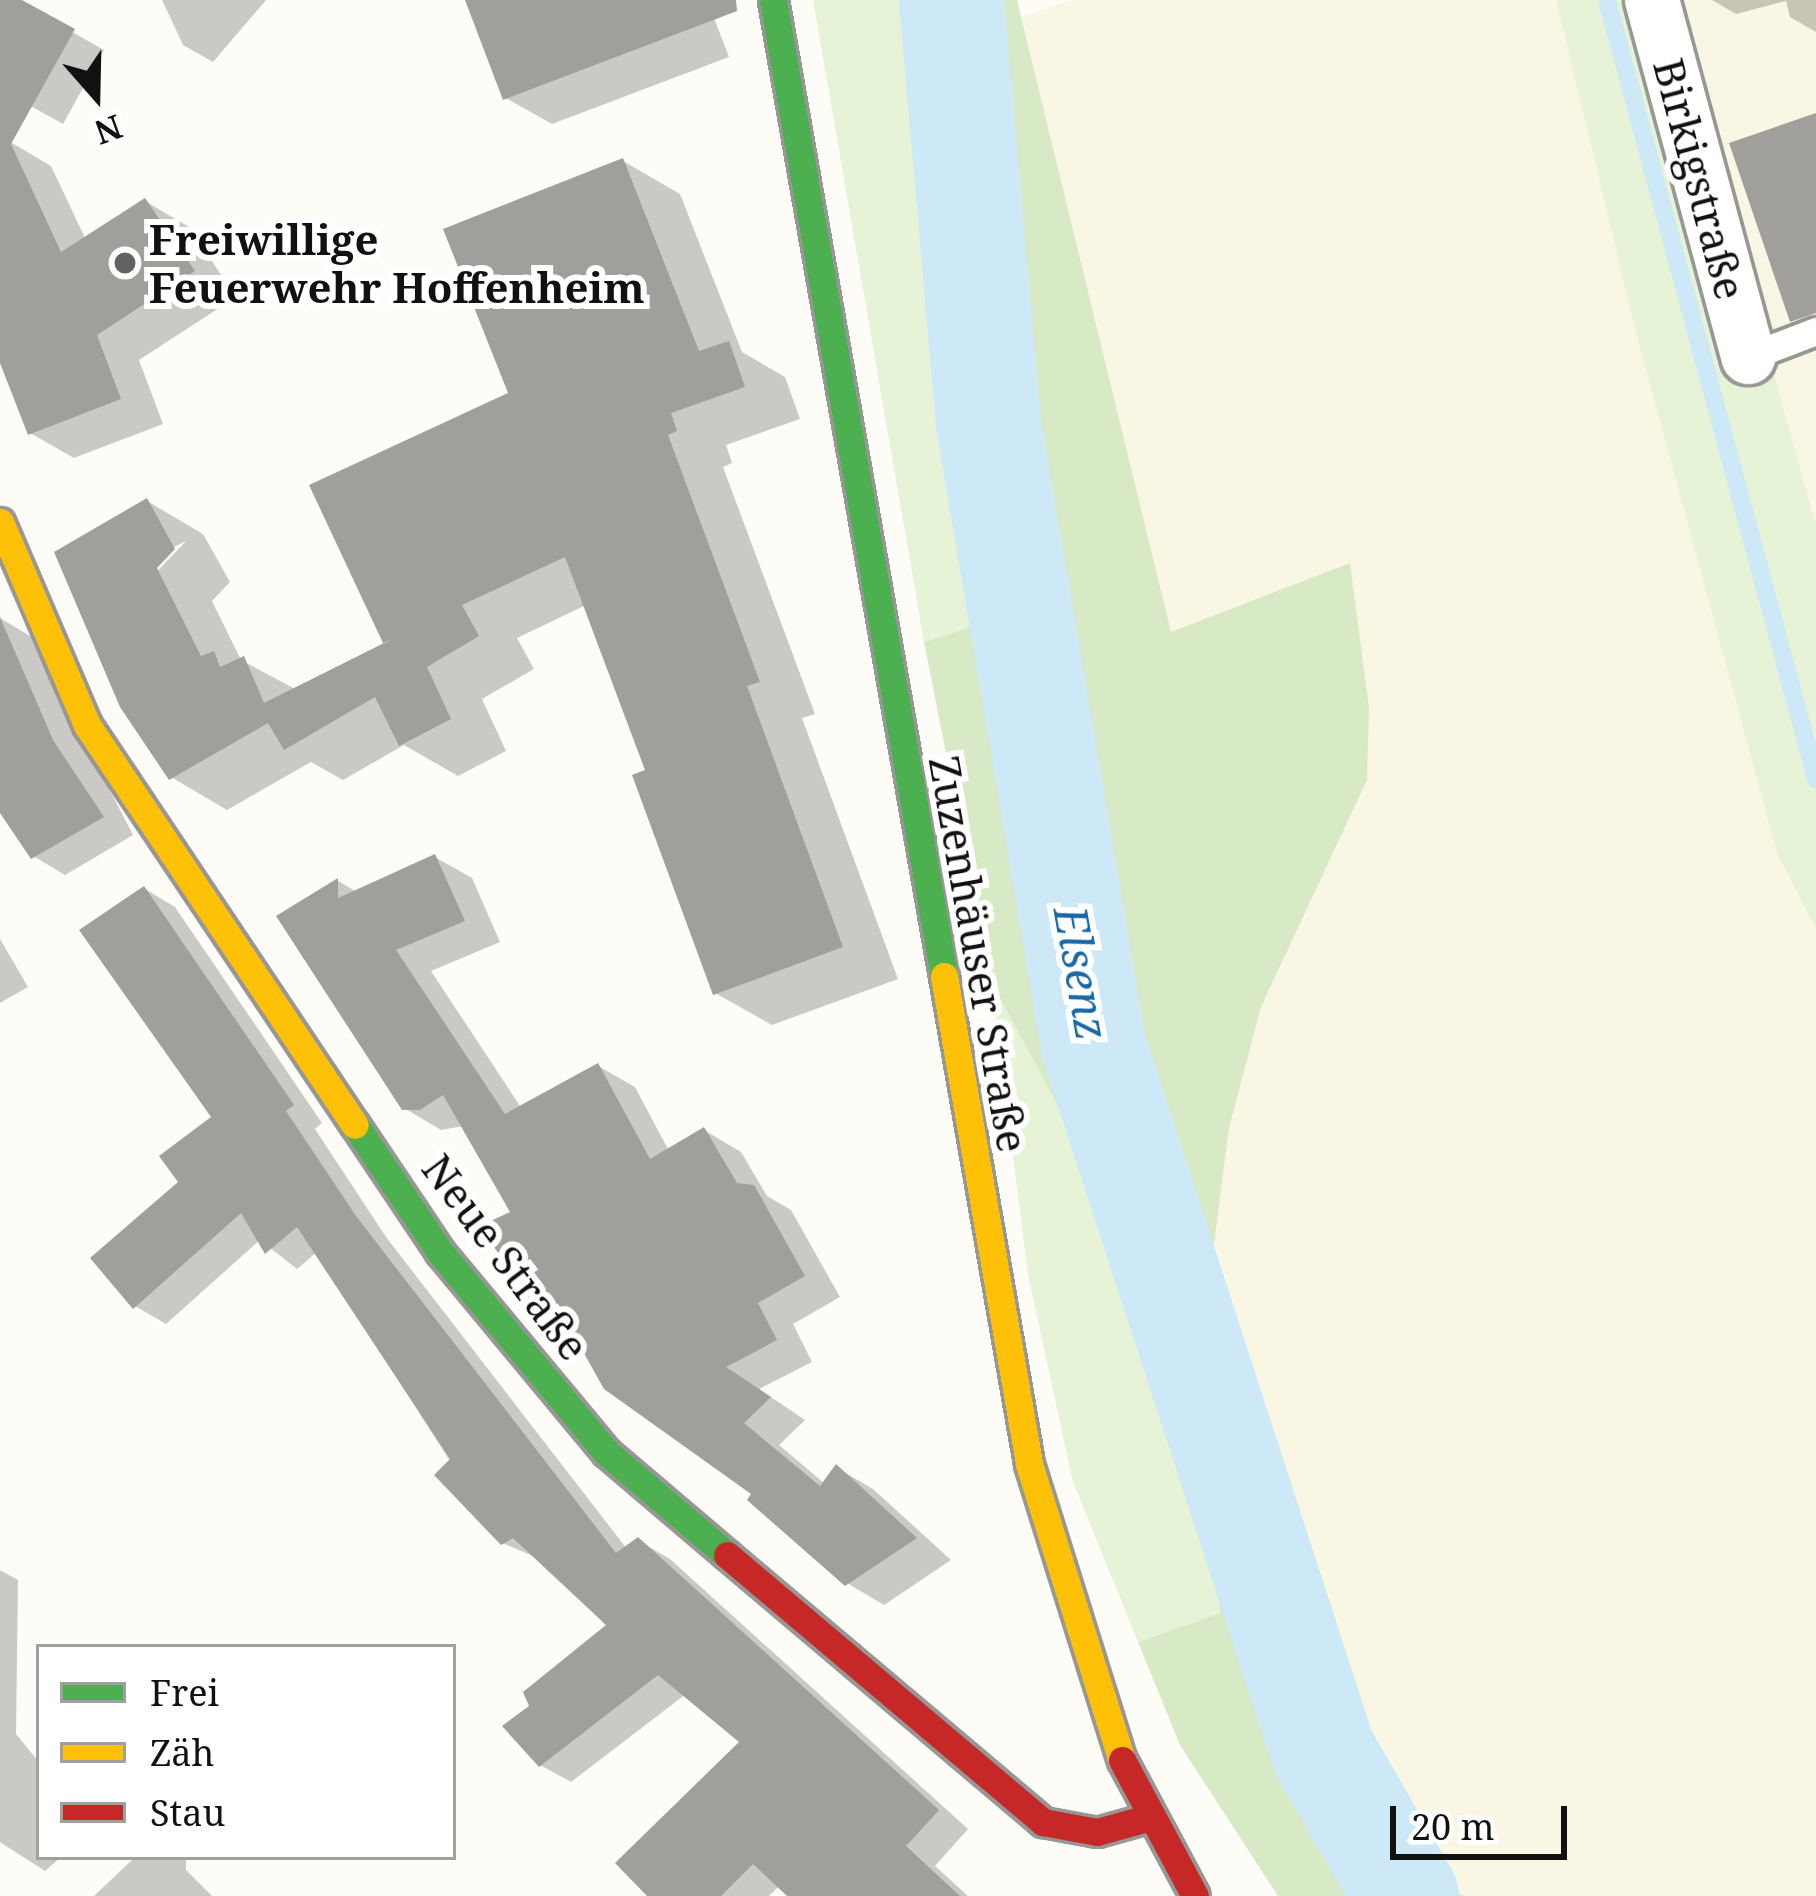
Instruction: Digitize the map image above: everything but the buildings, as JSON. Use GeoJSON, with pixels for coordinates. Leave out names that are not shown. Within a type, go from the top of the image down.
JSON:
{"type":"FeatureCollection","features":[{"type":"Feature","properties":{"kind":"main road","name":"Zuzenhäuser Straße"},"geometry":{"type":"LineString","coordinates":[[773,0],[1029,1464],[1084,1659],[1151,1817],[1195,1896]]}},
{"type":"Feature","properties":{"kind":"main road","name":"Neue Straße"},"geometry":{"type":"LineString","coordinates":[[0,522],[87,725],[440,1252],[606,1452],[1043,1822],[1097,1832],[1151,1817]]}},
{"type":"Feature","properties":{"kind":"street","name":"Birkigstraße"},"geometry":{"type":"LineString","coordinates":[[1652,0],[1748,358]]}},
{"type":"Feature","properties":{"kind":"lane"},"geometry":{"type":"LineString","coordinates":[[1748,358],[1816,331]]}},
{"type":"Feature","properties":{"kind":"shaded area"},"geometry":{"type":"Polygon","coordinates":[[[1070,0],[1556,0],[1636,333],[1777,852],[1816,929],[1816,1896],[1466,1896],[1419,1884],[1346,1753],[1203,1331],[1229,1128],[1261,1007],[1367,780],[1350,564],[1171,633],[1021,17],[1070,0]]]}},
{"type":"Feature","properties":{"kind":"shaded area"},"geometry":{"type":"Polygon","coordinates":[[[1670,0],[1816,0],[1816,316],[1785,328],[1816,320],[1816,525],[1670,0]]]}},
{"type":"Feature","properties":{"kind":"green space"},"geometry":{"type":"Polygon","coordinates":[[[813,0],[939,0],[1010,614],[924,642],[813,0]]]}},
{"type":"Feature","properties":{"kind":"green space"},"geometry":{"type":"Polygon","coordinates":[[[939,0],[1017,0],[1171,632],[1350,563],[1369,708],[1367,780],[1261,1007],[1229,1128],[1203,1331],[1346,1753],[1419,1884],[1466,1896],[1278,1896],[1180,1745],[1138,1642],[1220,1613],[1213,1553],[1123,1229],[991,981],[924,642],[1010,614],[939,0]]]}},
{"type":"Feature","properties":{"kind":"green space"},"geometry":{"type":"Polygon","coordinates":[[[1556,0],[1670,0],[1816,525],[1816,929],[1777,853],[1636,333],[1556,0]]]}},
{"type":"Feature","properties":{"kind":"green space"},"geometry":{"type":"Polygon","coordinates":[[[991,981],[1123,1229],[1213,1553],[1220,1613],[1138,1642],[1073,1482],[1028,1275],[991,981]]]}},
{"type":"Feature","properties":{"kind":"waterway","name":"Elsenz"},"geometry":{"type":"LineString","coordinates":[[951,0],[988,422],[1093,1045],[1323,1752],[1406,1896]]}},
{"type":"Feature","properties":{"kind":"waterway"},"geometry":{"type":"LineString","coordinates":[[1607,0],[1816,779]]}},
{"type":"Feature","properties":{"kind":"traffic: fast"},"geometry":{"type":"LineString","coordinates":[[773,0],[944,976]]}},
{"type":"Feature","properties":{"kind":"traffic: fast"},"geometry":{"type":"LineString","coordinates":[[355,1125],[440,1252],[606,1452],[727,1555]]}},
{"type":"Feature","properties":{"kind":"traffic: slow"},"geometry":{"type":"LineString","coordinates":[[0,522],[87,725],[355,1125]]}},
{"type":"Feature","properties":{"kind":"traffic: slow"},"geometry":{"type":"LineString","coordinates":[[944,976],[1029,1464],[1122,1760]]}},
{"type":"Feature","properties":{"kind":"traffic: jam"},"geometry":{"type":"LineString","coordinates":[[727,1555],[1043,1822],[1097,1832],[1151,1817]]}},
{"type":"Feature","properties":{"kind":"traffic: jam"},"geometry":{"type":"LineString","coordinates":[[1122,1760],[1195,1896]]}},
{"type":"Feature","properties":{"kind":"place","name":"Freiwillige Feuerwehr Hoffenheim"},"geometry":{"type":"Point","coordinates":[125,263]}}]}
